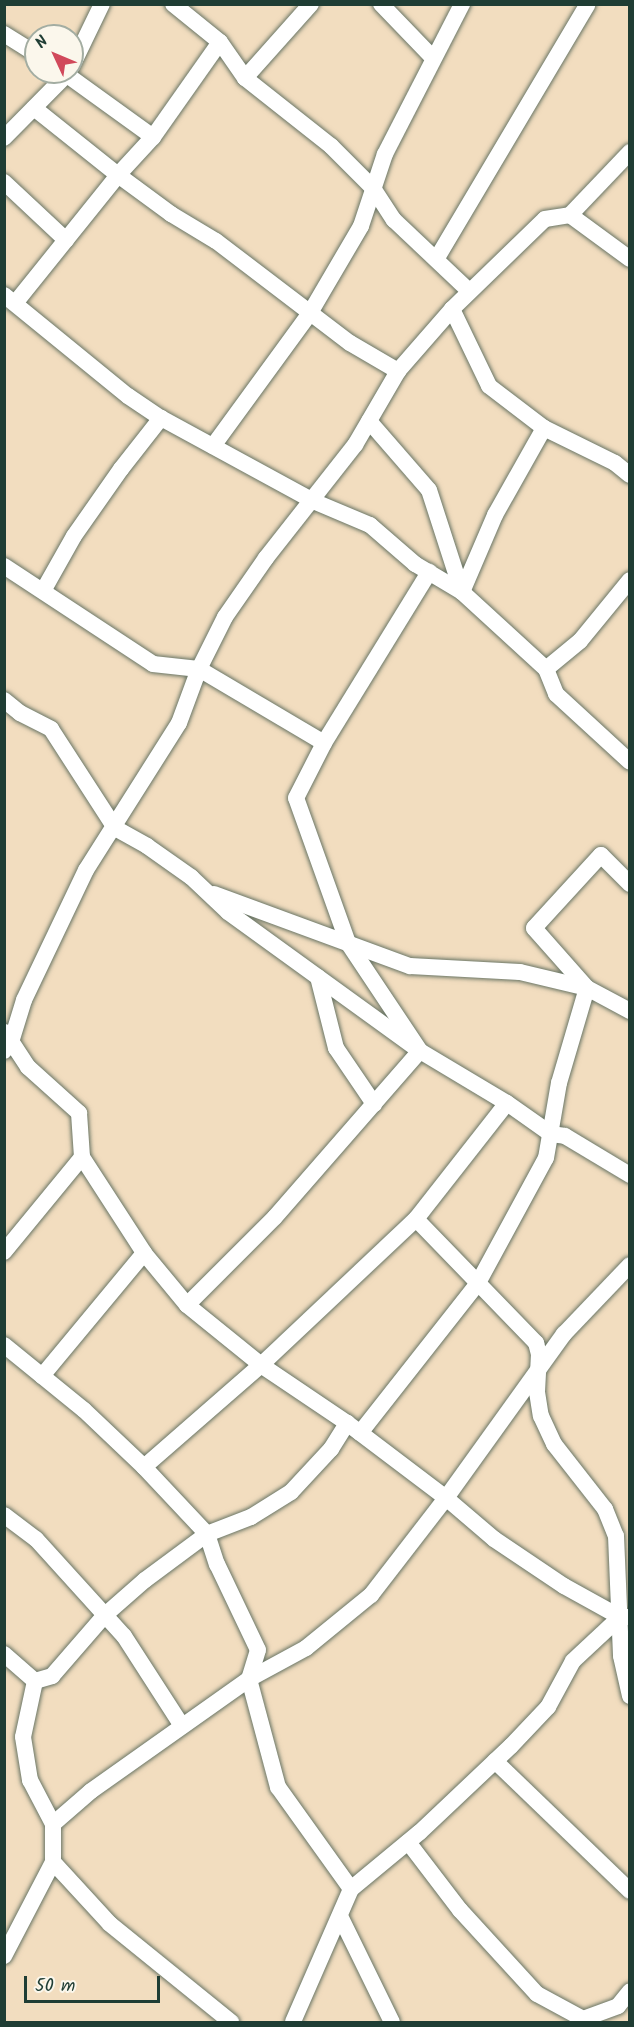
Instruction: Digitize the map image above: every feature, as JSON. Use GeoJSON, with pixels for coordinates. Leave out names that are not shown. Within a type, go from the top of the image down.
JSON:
{"type":"FeatureCollection","features":[{"type":"Feature","properties":{"kind":"street"},"geometry":{"type":"LineString","coordinates":[[84,39],[102,4]]}},
{"type":"Feature","properties":{"kind":"street"},"geometry":{"type":"LineString","coordinates":[[173,4],[220,42],[245,78],[331,146],[373,188],[394,220],[437,258],[469,291]]}},
{"type":"Feature","properties":{"kind":"street"},"geometry":{"type":"LineString","coordinates":[[245,78],[311,4]]}},
{"type":"Feature","properties":{"kind":"street"},"geometry":{"type":"LineString","coordinates":[[381,4],[433,58]]}},
{"type":"Feature","properties":{"kind":"street"},"geometry":{"type":"LineString","coordinates":[[213,446],[310,313],[361,226],[386,154],[462,4]]}},
{"type":"Feature","properties":{"kind":"street"},"geometry":{"type":"LineString","coordinates":[[437,258],[588,4]]}},
{"type":"Feature","properties":{"kind":"street"},"geometry":{"type":"LineString","coordinates":[[4,34],[24,46]]}},
{"type":"Feature","properties":{"kind":"street"},"geometry":{"type":"LineString","coordinates":[[220,42],[153,137],[118,175],[66,240],[10,299],[128,396],[162,418],[313,501],[370,525],[415,564],[462,592],[546,669],[556,694],[630,762]]}},
{"type":"Feature","properties":{"kind":"street"},"geometry":{"type":"LineString","coordinates":[[84,83],[153,137]]}},
{"type":"Feature","properties":{"kind":"street"},"geometry":{"type":"LineString","coordinates":[[4,138],[56,84]]}},
{"type":"Feature","properties":{"kind":"street"},"geometry":{"type":"LineString","coordinates":[[34,108],[118,175],[171,213],[216,241],[350,343],[398,371]]}},
{"type":"Feature","properties":{"kind":"street"},"geometry":{"type":"LineString","coordinates":[[625,1617],[564,1586],[511,1551],[354,1428],[261,1365],[188,1305],[144,1253],[82,1157],[79,1113],[28,1066],[7,1040],[86,870],[115,828],[179,723],[199,669],[225,617],[285,531],[313,501],[356,445],[398,371],[452,309],[545,219],[570,215],[630,152]]}},
{"type":"Feature","properties":{"kind":"street"},"geometry":{"type":"LineString","coordinates":[[4,182],[66,240]]}},
{"type":"Feature","properties":{"kind":"street"},"geometry":{"type":"LineString","coordinates":[[570,215],[630,260]]}},
{"type":"Feature","properties":{"kind":"street"},"geometry":{"type":"LineString","coordinates":[[452,309],[489,386],[544,428],[615,463],[630,476]]}},
{"type":"Feature","properties":{"kind":"street"},"geometry":{"type":"LineString","coordinates":[[43,591],[74,536],[121,469],[162,418]]}},
{"type":"Feature","properties":{"kind":"street"},"geometry":{"type":"LineString","coordinates":[[369,421],[429,490],[462,592]]}},
{"type":"Feature","properties":{"kind":"street"},"geometry":{"type":"LineString","coordinates":[[462,592],[495,515],[544,428]]}},
{"type":"Feature","properties":{"kind":"street"},"geometry":{"type":"LineString","coordinates":[[4,566],[153,664],[199,669],[324,743]]}},
{"type":"Feature","properties":{"kind":"street"},"geometry":{"type":"LineString","coordinates":[[420,1051],[348,943],[296,798],[324,743],[429,572]]}},
{"type":"Feature","properties":{"kind":"street"},"geometry":{"type":"LineString","coordinates":[[546,669],[580,641],[630,580]]}},
{"type":"Feature","properties":{"kind":"street"},"geometry":{"type":"LineString","coordinates":[[4,700],[20,713],[51,729],[115,828],[147,846],[208,892],[228,912],[420,1051],[507,1103],[551,1134],[566,1136],[630,1175]]}},
{"type":"Feature","properties":{"kind":"street"},"geometry":{"type":"LineString","coordinates":[[587,988],[534,928],[601,855],[630,884]]}},
{"type":"Feature","properties":{"kind":"street"},"geometry":{"type":"LineString","coordinates":[[208,892],[410,966],[520,972],[587,988],[630,1011]]}},
{"type":"Feature","properties":{"kind":"street"},"geometry":{"type":"LineString","coordinates":[[318,977],[336,1048],[374,1104]]}},
{"type":"Feature","properties":{"kind":"street"},"geometry":{"type":"LineString","coordinates":[[35,1681],[52,1676],[105,1615],[145,1580],[207,1534],[251,1517],[291,1492],[354,1428],[477,1283],[546,1158],[559,1083],[587,988]]}},
{"type":"Feature","properties":{"kind":"street"},"geometry":{"type":"LineString","coordinates":[[188,1305],[275,1217],[420,1051]]}},
{"type":"Feature","properties":{"kind":"street"},"geometry":{"type":"LineString","coordinates":[[144,1467],[261,1365],[416,1219],[507,1103]]}},
{"type":"Feature","properties":{"kind":"street"},"geometry":{"type":"LineString","coordinates":[[4,1252],[82,1157]]}},
{"type":"Feature","properties":{"kind":"street"},"geometry":{"type":"LineString","coordinates":[[416,1219],[536,1343],[539,1354],[537,1373],[541,1416],[554,1444],[604,1509],[616,1536],[625,1617],[621,1656],[630,1696]]}},
{"type":"Feature","properties":{"kind":"street"},"geometry":{"type":"LineString","coordinates":[[42,1376],[144,1253]]}},
{"type":"Feature","properties":{"kind":"street"},"geometry":{"type":"LineString","coordinates":[[53,1824],[91,1791],[249,1679],[306,1648],[371,1595],[446,1498],[564,1334],[630,1265]]}},
{"type":"Feature","properties":{"kind":"street"},"geometry":{"type":"LineString","coordinates":[[4,1345],[84,1410],[144,1467],[207,1534],[217,1564],[258,1650],[249,1679],[278,1787],[351,1889]]}},
{"type":"Feature","properties":{"kind":"street"},"geometry":{"type":"LineString","coordinates":[[4,1515],[36,1539],[124,1636],[182,1726]]}},
{"type":"Feature","properties":{"kind":"street"},"geometry":{"type":"LineString","coordinates":[[293,2022],[351,1889],[408,1842],[495,1761],[548,1707],[573,1661],[625,1617]]}},
{"type":"Feature","properties":{"kind":"street"},"geometry":{"type":"LineString","coordinates":[[4,1654],[35,1681]]}},
{"type":"Feature","properties":{"kind":"street"},"geometry":{"type":"LineString","coordinates":[[4,1956],[53,1862],[53,1824],[30,1780],[23,1737],[35,1681]]}},
{"type":"Feature","properties":{"kind":"street"},"geometry":{"type":"LineString","coordinates":[[495,1761],[630,1891]]}},
{"type":"Feature","properties":{"kind":"street"},"geometry":{"type":"LineString","coordinates":[[408,1842],[460,1910],[537,1994],[583,2019],[618,2006],[630,1991]]}},
{"type":"Feature","properties":{"kind":"street"},"geometry":{"type":"LineString","coordinates":[[53,1862],[110,1924],[231,2022]]}},
{"type":"Feature","properties":{"kind":"street"},"geometry":{"type":"LineString","coordinates":[[340,1916],[392,2022]]}}]}
